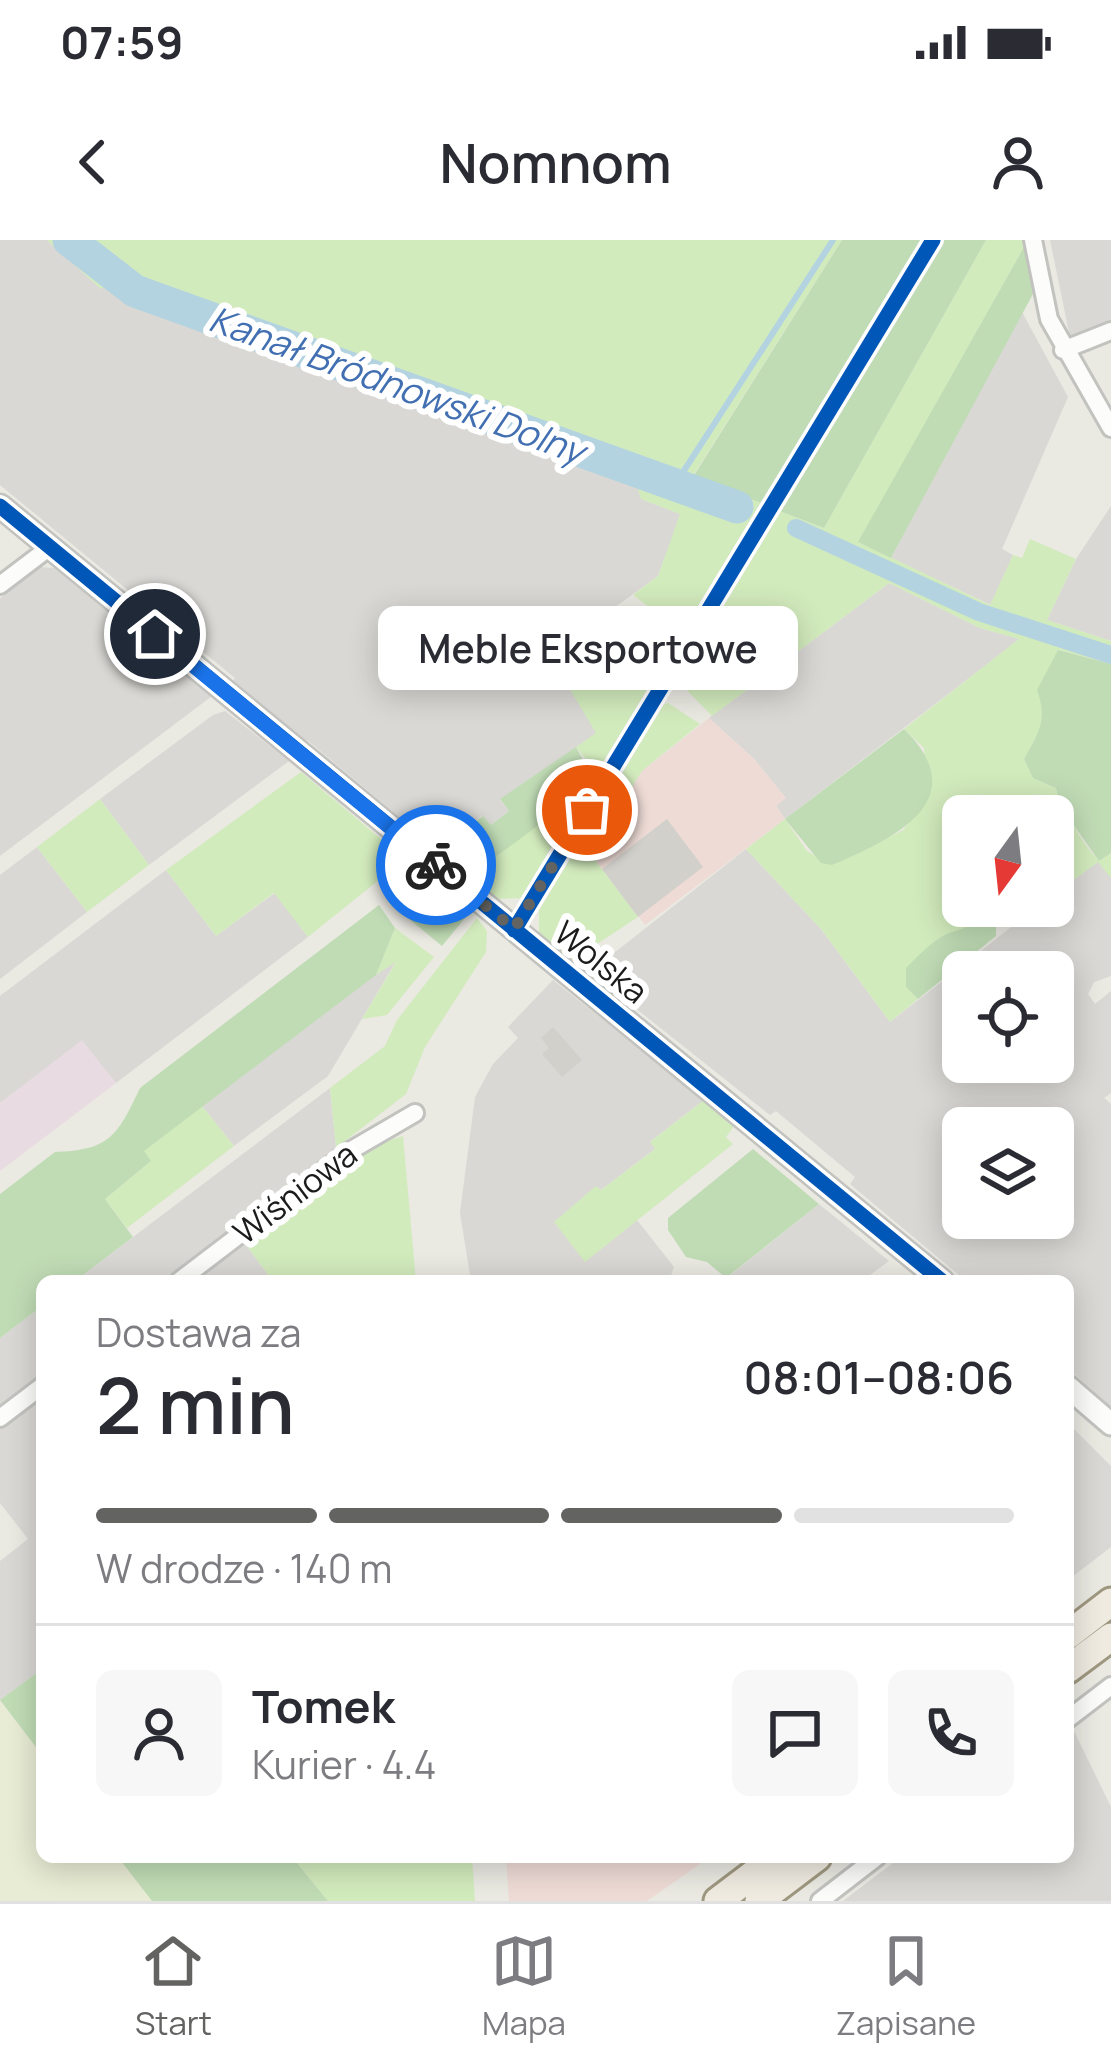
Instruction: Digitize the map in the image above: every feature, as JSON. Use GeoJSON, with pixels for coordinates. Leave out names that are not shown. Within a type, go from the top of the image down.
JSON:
{"type":"FeatureCollection","features":[{"type":"Feature","properties":{"kind":"main road"},"geometry":{"type":"LineString","coordinates":[[1074,1630],[1111,1602]]}},
{"type":"Feature","properties":{"kind":"main road"},"geometry":{"type":"LineString","coordinates":[[1074,1665],[1111,1637]]}},
{"type":"Feature","properties":{"kind":"main road"},"geometry":{"type":"LineString","coordinates":[[718,1901],[768,1863]]}},
{"type":"Feature","properties":{"kind":"main road"},"geometry":{"type":"LineString","coordinates":[[758,1901],[809,1863]]}},
{"type":"Feature","properties":{"kind":"street"},"geometry":{"type":"LineString","coordinates":[[514,929],[933,240]]}},
{"type":"Feature","properties":{"kind":"street"},"geometry":{"type":"LineString","coordinates":[[1033,240],[1044,304],[1064,350],[1111,428]]}},
{"type":"Feature","properties":{"kind":"street"},"geometry":{"type":"LineString","coordinates":[[1064,350],[1111,331]]}},
{"type":"Feature","properties":{"kind":"street","name":"Wolska"},"geometry":{"type":"LineString","coordinates":[[0,506],[935,1275]]}},
{"type":"Feature","properties":{"kind":"street"},"geometry":{"type":"LineString","coordinates":[[0,585],[50,547]]}},
{"type":"Feature","properties":{"kind":"street","name":"Wiśniowa"},"geometry":{"type":"LineString","coordinates":[[187,1275],[348,1152],[415,1113]]}},
{"type":"Feature","properties":{"kind":"street"},"geometry":{"type":"LineString","coordinates":[[0,1418],[36,1390]]}},
{"type":"Feature","properties":{"kind":"street"},"geometry":{"type":"LineString","coordinates":[[1074,1392],[1111,1424]]}},
{"type":"Feature","properties":{"kind":"street"},"geometry":{"type":"LineString","coordinates":[[1074,1714],[1111,1686]]}},
{"type":"Feature","properties":{"kind":"street"},"geometry":{"type":"LineString","coordinates":[[820,1901],[869,1863]]}},
{"type":"Feature","properties":{"kind":"shaded area"},"geometry":{"type":"Polygon","coordinates":[[[0,240],[47,240],[101,289],[108,283],[121,295],[639,489],[641,499],[681,514],[658,576],[611,610],[627,632],[607,646],[597,733],[500,800],[509,811],[491,825],[482,816],[438,849],[307,740],[302,743],[230,684],[235,678],[0,485],[0,240]]]}},
{"type":"Feature","properties":{"kind":"shaded area"},"geometry":{"type":"Polygon","coordinates":[[[1050,240],[1111,240],[1111,323],[1070,337],[1050,240]]]}},
{"type":"Feature","properties":{"kind":"shaded area"},"geometry":{"type":"Polygon","coordinates":[[[1022,312],[1068,397],[1002,549],[1013,555],[991,605],[891,558],[1022,312]]]}},
{"type":"Feature","properties":{"kind":"shaded area"},"geometry":{"type":"Polygon","coordinates":[[[1111,506],[1111,641],[1047,620],[1076,559],[1111,506]]]}},
{"type":"Feature","properties":{"kind":"shaded area"},"geometry":{"type":"Polygon","coordinates":[[[40,567],[54,568],[212,696],[0,856],[0,598],[40,567]]]}},
{"type":"Feature","properties":{"kind":"shaded area"},"geometry":{"type":"Polygon","coordinates":[[[889,583],[980,628],[1020,639],[785,819],[776,806],[785,797],[754,759],[709,718],[889,583]]]}},
{"type":"Feature","properties":{"kind":"shaded area"},"geometry":{"type":"Polygon","coordinates":[[[225,711],[289,761],[149,865],[100,799],[213,715],[225,711]]]}},
{"type":"Feature","properties":{"kind":"shaded area"},"geometry":{"type":"Polygon","coordinates":[[[709,718],[754,759],[786,798],[776,806],[785,819],[645,925],[590,853],[642,771],[709,718]]]}},
{"type":"Feature","properties":{"kind":"shaded area"},"geometry":{"type":"Polygon","coordinates":[[[37,847],[87,912],[0,979],[0,875],[37,847]]]}},
{"type":"Feature","properties":{"kind":"shaded area"},"geometry":{"type":"Polygon","coordinates":[[[746,849],[821,929],[890,1022],[942,981],[942,1083],[1074,1083],[1074,951],[981,951],[1011,927],[1074,927],[1074,879],[1099,861],[1111,878],[1111,976],[1094,982],[1088,994],[1095,1004],[1111,991],[1111,1093],[1104,1098],[1111,1104],[1111,1407],[1074,1373],[1074,1275],[959,1275],[850,1184],[855,1177],[776,1111],[770,1115],[590,972],[746,849]]]}},
{"type":"Feature","properties":{"kind":"shaded area"},"geometry":{"type":"Polygon","coordinates":[[[166,870],[216,936],[275,893],[308,937],[116,1083],[82,1041],[0,1103],[0,996],[166,870]]]}},
{"type":"Feature","properties":{"kind":"shaded area"},"geometry":{"type":"Polygon","coordinates":[[[398,958],[328,1076],[234,1146],[202,1106],[398,958]]]}},
{"type":"Feature","properties":{"kind":"shaded area"},"geometry":{"type":"Polygon","coordinates":[[[553,980],[704,1100],[651,1141],[656,1148],[601,1190],[597,1187],[585,1261],[637,1220],[674,1267],[671,1275],[470,1275],[460,1213],[475,1097],[493,1064],[518,1038],[508,1027],[553,980]]]}},
{"type":"Feature","properties":{"kind":"shaded area"},"geometry":{"type":"Polygon","coordinates":[[[82,1040],[116,1083],[0,1171],[0,1103],[82,1040]]]}},
{"type":"Feature","properties":{"kind":"shaded area"},"geometry":{"type":"Polygon","coordinates":[[[330,1088],[336,1148],[170,1275],[83,1275],[330,1088]]]}},
{"type":"Feature","properties":{"kind":"shaded area"},"geometry":{"type":"Polygon","coordinates":[[[819,1204],[889,1261],[870,1275],[730,1275],[819,1204]]]}},
{"type":"Feature","properties":{"kind":"shaded area"},"geometry":{"type":"Polygon","coordinates":[[[243,1241],[268,1275],[199,1275],[243,1241]]]}},
{"type":"Feature","properties":{"kind":"shaded area"},"geometry":{"type":"Polygon","coordinates":[[[36,1311],[36,1378],[0,1405],[0,1338],[36,1311]]]}},
{"type":"Feature","properties":{"kind":"shaded area"},"geometry":{"type":"Polygon","coordinates":[[[36,1400],[36,1673],[0,1700],[0,1561],[28,1539],[0,1503],[0,1428],[36,1400]]]}},
{"type":"Feature","properties":{"kind":"shaded area"},"geometry":{"type":"Polygon","coordinates":[[[1074,1429],[1111,1466],[1111,1547],[1074,1575],[1074,1429]]]}},
{"type":"Feature","properties":{"kind":"shaded area"},"geometry":{"type":"Polygon","coordinates":[[[1074,1731],[1111,1807],[1111,1901],[843,1901],[893,1863],[1074,1863],[1074,1731]]]}},
{"type":"Feature","properties":{"kind":"shaded area"},"geometry":{"type":"Polygon","coordinates":[[[506,1863],[701,1863],[647,1901],[509,1901],[506,1863]]]}},
{"type":"Feature","properties":{"kind":"green space"},"geometry":{"type":"Polygon","coordinates":[[[47,240],[842,240],[693,476],[764,504],[701,608],[653,610],[633,595],[658,576],[680,514],[641,499],[638,489],[121,295],[108,284],[101,289],[47,240]]]}},
{"type":"Feature","properties":{"kind":"green space"},"geometry":{"type":"Polygon","coordinates":[[[842,240],[923,240],[764,504],[693,477],[842,240]]]}},
{"type":"Feature","properties":{"kind":"green space"},"geometry":{"type":"Polygon","coordinates":[[[940,240],[986,240],[824,528],[777,510],[940,240]]]}},
{"type":"Feature","properties":{"kind":"green space"},"geometry":{"type":"Polygon","coordinates":[[[986,240],[1023,240],[1024,247],[859,542],[990,605],[1013,555],[1022,558],[1030,539],[1076,559],[1047,620],[1111,641],[1111,664],[1058,650],[1043,724],[1024,759],[1033,778],[1056,788],[1059,795],[942,795],[942,927],[968,927],[949,933],[906,987],[918,999],[890,1022],[821,929],[746,849],[785,819],[807,851],[832,865],[903,830],[927,800],[924,748],[904,729],[1019,639],[980,628],[889,583],[712,716],[678,681],[777,510],[824,528],[986,240]]]}},
{"type":"Feature","properties":{"kind":"green space"},"geometry":{"type":"Polygon","coordinates":[[[1024,247],[1034,292],[891,558],[858,542],[1024,247]]]}},
{"type":"Feature","properties":{"kind":"green space"},"geometry":{"type":"Polygon","coordinates":[[[644,619],[685,619],[692,624],[525,898],[497,899],[457,862],[466,854],[483,859],[499,854],[575,789],[588,762],[576,747],[596,733],[562,676],[644,619]]]}},
{"type":"Feature","properties":{"kind":"green space"},"geometry":{"type":"Polygon","coordinates":[[[1058,650],[1111,664],[1111,853],[1099,861],[1074,825],[1074,795],[1058,795],[1056,788],[1033,778],[1024,759],[1040,726],[1037,690],[1058,650]]]}},
{"type":"Feature","properties":{"kind":"green space"},"geometry":{"type":"Polygon","coordinates":[[[668,703],[700,724],[642,771],[590,853],[638,917],[570,962],[539,934],[539,906],[655,707],[668,703]]]}},
{"type":"Feature","properties":{"kind":"green space"},"geometry":{"type":"Polygon","coordinates":[[[904,729],[924,754],[932,776],[929,796],[919,814],[880,842],[832,865],[821,863],[785,819],[904,729]]]}},
{"type":"Feature","properties":{"kind":"green space"},"geometry":{"type":"Polygon","coordinates":[[[576,747],[587,767],[578,782],[545,820],[491,860],[466,854],[457,862],[438,849],[483,816],[491,825],[509,811],[500,799],[576,747]]]}},
{"type":"Feature","properties":{"kind":"green space"},"geometry":{"type":"Polygon","coordinates":[[[301,772],[405,859],[308,937],[274,893],[216,936],[166,870],[301,772]]]}},
{"type":"Feature","properties":{"kind":"green space"},"geometry":{"type":"Polygon","coordinates":[[[100,799],[149,865],[87,912],[37,847],[100,799]]]}},
{"type":"Feature","properties":{"kind":"green space"},"geometry":{"type":"Polygon","coordinates":[[[1074,825],[1099,861],[1111,853],[1111,878],[1098,862],[1074,880],[1074,825]]]}},
{"type":"Feature","properties":{"kind":"green space"},"geometry":{"type":"Polygon","coordinates":[[[422,872],[470,912],[442,946],[403,914],[392,895],[422,872]]]}},
{"type":"Feature","properties":{"kind":"green space"},"geometry":{"type":"Polygon","coordinates":[[[379,905],[395,928],[376,975],[144,1151],[151,1161],[105,1199],[133,1237],[83,1275],[36,1275],[36,1311],[0,1338],[0,1194],[55,1152],[88,1148],[109,1138],[140,1088],[379,905]]]}},
{"type":"Feature","properties":{"kind":"green space"},"geometry":{"type":"Polygon","coordinates":[[[477,918],[487,931],[486,952],[425,1047],[406,1094],[336,1148],[330,1088],[385,1046],[397,1020],[477,918]]]}},
{"type":"Feature","properties":{"kind":"green space"},"geometry":{"type":"Polygon","coordinates":[[[996,927],[996,936],[977,951],[942,951],[942,980],[918,999],[906,987],[906,968],[945,935],[996,927]]]}},
{"type":"Feature","properties":{"kind":"green space"},"geometry":{"type":"Polygon","coordinates":[[[395,928],[434,957],[387,1015],[362,1019],[396,962],[376,975],[395,928]]]}},
{"type":"Feature","properties":{"kind":"green space"},"geometry":{"type":"Polygon","coordinates":[[[704,1100],[734,1126],[726,1137],[733,1144],[585,1262],[554,1222],[596,1186],[601,1190],[655,1149],[650,1142],[704,1100]]]}},
{"type":"Feature","properties":{"kind":"green space"},"geometry":{"type":"Polygon","coordinates":[[[202,1106],[234,1146],[127,1228],[105,1199],[150,1162],[143,1151],[202,1106]]]}},
{"type":"Feature","properties":{"kind":"green space"},"geometry":{"type":"Polygon","coordinates":[[[403,1136],[415,1275],[268,1275],[243,1241],[339,1167],[403,1136]]]}},
{"type":"Feature","properties":{"kind":"green space"},"geometry":{"type":"Polygon","coordinates":[[[753,1149],[819,1204],[730,1275],[686,1257],[668,1230],[668,1218],[753,1149]]]}},
{"type":"Feature","properties":{"kind":"green space"},"geometry":{"type":"Polygon","coordinates":[[[36,1673],[36,1747],[0,1700],[36,1673]]]}},
{"type":"Feature","properties":{"kind":"green space"},"geometry":{"type":"Polygon","coordinates":[[[0,1701],[36,1747],[36,1863],[123,1863],[152,1901],[0,1901],[0,1701]]]}},
{"type":"Feature","properties":{"kind":"green space"},"geometry":{"type":"Polygon","coordinates":[[[123,1863],[297,1863],[328,1901],[152,1901],[123,1863]]]}},
{"type":"Feature","properties":{"kind":"green space"},"geometry":{"type":"Polygon","coordinates":[[[297,1863],[472,1863],[475,1901],[328,1901],[297,1863]]]}},
{"type":"Feature","properties":{"kind":"building"},"geometry":{"type":"Polygon","coordinates":[[[667,819],[703,867],[638,917],[602,869],[667,819]]]}},
{"type":"Feature","properties":{"kind":"building"},"geometry":{"type":"Polygon","coordinates":[[[553,1027],[582,1060],[562,1077],[542,1054],[549,1048],[541,1038],[553,1027]]]}},
{"type":"Feature","properties":{"kind":"waterway","name":"Kanał Bródnowski Dolny"},"geometry":{"type":"LineString","coordinates":[[69,240],[135,291],[737,507]]}},
{"type":"Feature","properties":{"kind":"waterway"},"geometry":{"type":"LineString","coordinates":[[676,483],[833,240]]}},
{"type":"Feature","properties":{"kind":"waterway","name":"Kanał Bródnowski Dolny"},"geometry":{"type":"LineString","coordinates":[[796,528],[979,612],[1111,655]]}},
{"type":"Feature","properties":{"kind":"cycle path"},"geometry":{"type":"LineString","coordinates":[[514,930],[933,240]]}},
{"type":"Feature","properties":{"kind":"cycle path"},"geometry":{"type":"LineString","coordinates":[[0,506],[935,1275]]}},
{"type":"Feature","properties":{"kind":"way so far"},"geometry":{"type":"LineString","coordinates":[[436,865],[514,929],[587,810]]}},
{"type":"Feature","properties":{"kind":"place","name":"Meble Eksportowe"},"geometry":{"type":"Point","coordinates":[587,810]}},
{"type":"Feature","properties":{"kind":"route"},"geometry":{"type":"LineString","coordinates":[[155,634],[436,865]]}}]}
